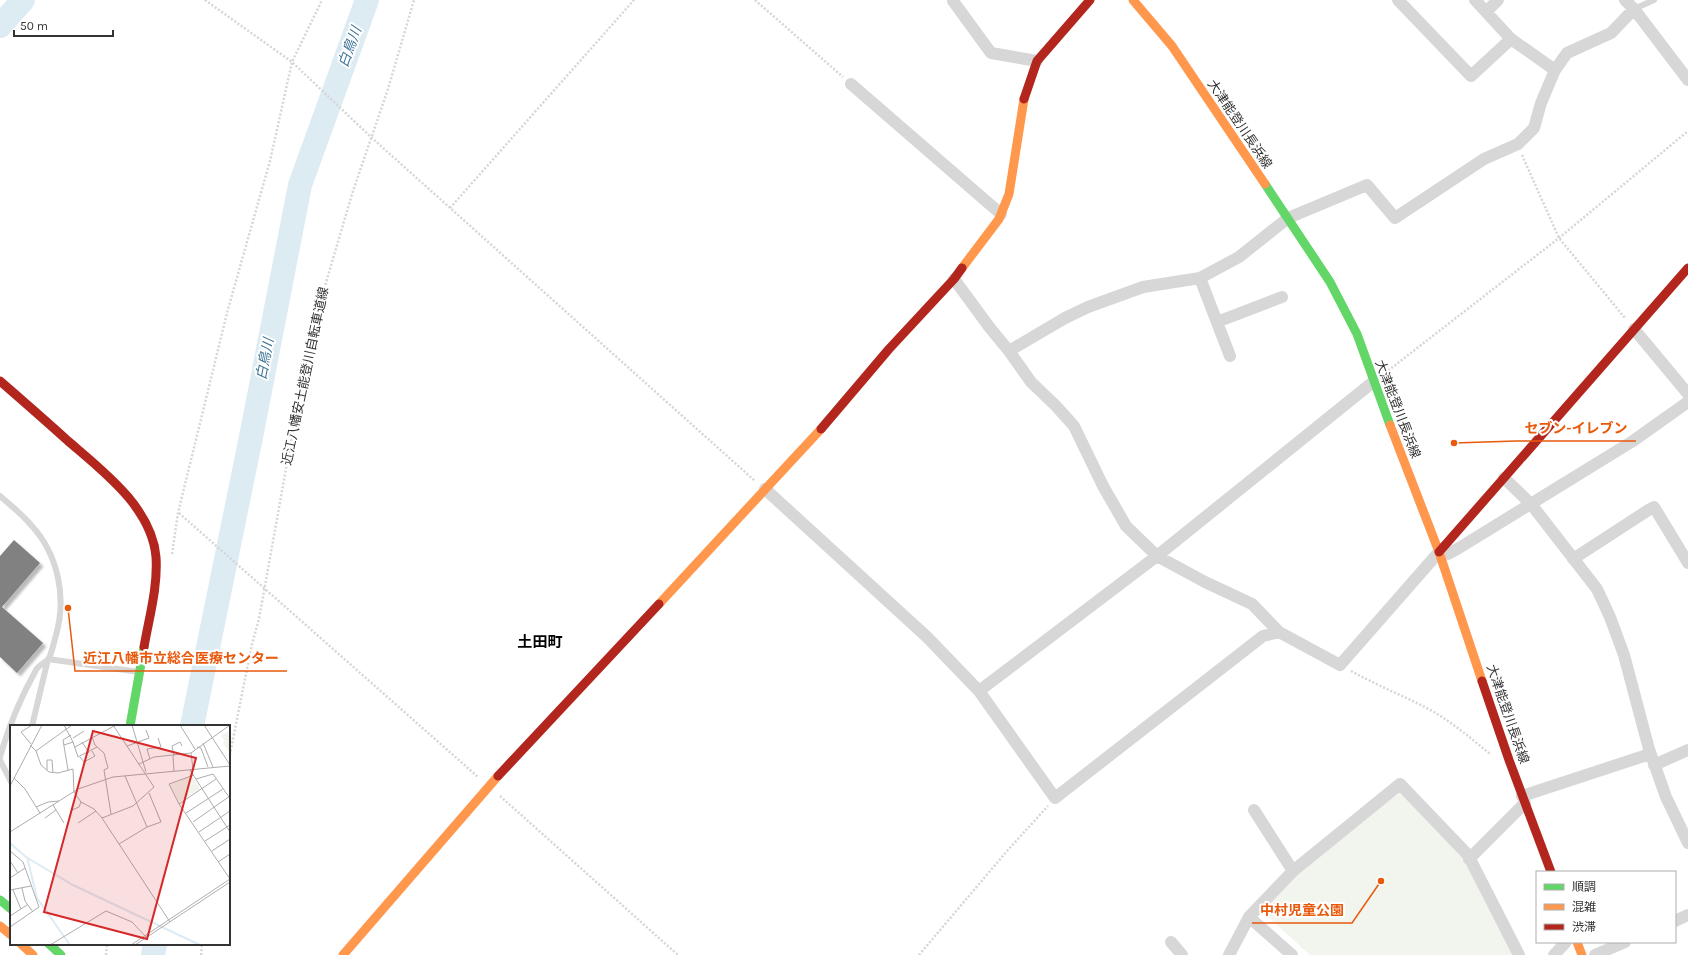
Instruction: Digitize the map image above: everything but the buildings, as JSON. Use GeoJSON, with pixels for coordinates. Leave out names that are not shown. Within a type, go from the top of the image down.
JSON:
{"type":"FeatureCollection","features":[{"type":"Feature","properties":{"kind":"street"},"geometry":{"type":"LineString","coordinates":[[343,955],[489,786],[833,417],[889,349],[954,279],[999,219],[1009,194],[1023,102],[1037,61],[1090,0]]}},
{"type":"Feature","properties":{"kind":"street","name":"大津能登川長浜線"},"geometry":{"type":"LineString","coordinates":[[1133,0],[1172,46],[1288,218],[1330,282],[1357,334],[1373,382],[1439,552],[1509,760],[1551,871]]}},
{"type":"Feature","properties":{"kind":"street"},"geometry":{"type":"LineString","coordinates":[[1398,0],[1471,76],[1511,39]]}},
{"type":"Feature","properties":{"kind":"street"},"geometry":{"type":"LineString","coordinates":[[1475,0],[1511,39],[1555,70]]}},
{"type":"Feature","properties":{"kind":"street"},"geometry":{"type":"LineString","coordinates":[[1486,12],[1498,0]]}},
{"type":"Feature","properties":{"kind":"street"},"geometry":{"type":"LineString","coordinates":[[1625,0],[1634,9],[1688,80]]}},
{"type":"Feature","properties":{"kind":"street"},"geometry":{"type":"LineString","coordinates":[[953,1],[991,53],[1037,61]]}},
{"type":"Feature","properties":{"kind":"street"},"geometry":{"type":"LineString","coordinates":[[1009,351],[1065,318],[1088,307],[1143,287],[1200,278],[1239,258],[1288,218],[1367,185],[1395,218],[1484,159],[1518,144],[1534,128],[1541,103],[1555,70],[1567,54],[1611,33],[1634,9]]}},
{"type":"Feature","properties":{"kind":"street"},"geometry":{"type":"LineString","coordinates":[[851,84],[1001,214]]}},
{"type":"Feature","properties":{"kind":"street"},"geometry":{"type":"LineString","coordinates":[[954,279],[1031,382],[1074,426],[1103,486],[1126,526],[1157,556],[1205,582],[1252,604],[1279,632],[1340,665],[1688,268]]}},
{"type":"Feature","properties":{"kind":"street"},"geometry":{"type":"LineString","coordinates":[[1200,278],[1230,356]]}},
{"type":"Feature","properties":{"kind":"street"},"geometry":{"type":"LineString","coordinates":[[1217,322],[1282,297]]}},
{"type":"Feature","properties":{"kind":"street"},"geometry":{"type":"LineString","coordinates":[[1634,330],[1688,394]]}},
{"type":"Feature","properties":{"kind":"street"},"geometry":{"type":"LineString","coordinates":[[0,381],[117,484],[137,509],[150,532],[156,556],[156,581],[130,725]]}},
{"type":"Feature","properties":{"kind":"street"},"geometry":{"type":"LineString","coordinates":[[979,691],[1157,556],[1373,382]]}},
{"type":"Feature","properties":{"kind":"street"},"geometry":{"type":"LineString","coordinates":[[1439,552],[1448,554],[1459,548],[1633,441],[1688,402]]}},
{"type":"Feature","properties":{"kind":"street"},"geometry":{"type":"LineString","coordinates":[[1504,478],[1531,504],[1597,589],[1610,617],[1624,655],[1652,759],[1666,797],[1688,843]]}},
{"type":"Feature","properties":{"kind":"street"},"geometry":{"type":"LineString","coordinates":[[765,489],[927,637],[979,691],[1055,798],[1263,636],[1279,632]]}},
{"type":"Feature","properties":{"kind":"street"},"geometry":{"type":"LineString","coordinates":[[1573,559],[1650,508],[1654,507],[1688,563]]}},
{"type":"Feature","properties":{"kind":"street"},"geometry":{"type":"LineString","coordinates":[[1470,858],[1524,800],[1652,759],[1688,750]]}},
{"type":"Feature","properties":{"kind":"street"},"geometry":{"type":"LineString","coordinates":[[1229,955],[1249,917],[1293,871],[1400,784],[1470,858],[1519,955]]}},
{"type":"Feature","properties":{"kind":"street"},"geometry":{"type":"LineString","coordinates":[[1254,810],[1293,871]]}},
{"type":"Feature","properties":{"kind":"street"},"geometry":{"type":"LineString","coordinates":[[0,900],[10,908]]}},
{"type":"Feature","properties":{"kind":"street"},"geometry":{"type":"LineString","coordinates":[[1676,921],[1688,915]]}},
{"type":"Feature","properties":{"kind":"street"},"geometry":{"type":"LineString","coordinates":[[1249,917],[1292,955]]}},
{"type":"Feature","properties":{"kind":"street"},"geometry":{"type":"LineString","coordinates":[[0,926],[10,934]]}},
{"type":"Feature","properties":{"kind":"street"},"geometry":{"type":"LineString","coordinates":[[1171,942],[1182,955]]}},
{"type":"Feature","properties":{"kind":"street"},"geometry":{"type":"LineString","coordinates":[[1554,955],[1565,943]]}},
{"type":"Feature","properties":{"kind":"street"},"geometry":{"type":"LineString","coordinates":[[1577,943],[1582,955]]}},
{"type":"Feature","properties":{"kind":"street"},"geometry":{"type":"LineString","coordinates":[[1595,955],[1623,943]]}},
{"type":"Feature","properties":{"kind":"street"},"geometry":{"type":"LineString","coordinates":[[22,945],[33,955]]}},
{"type":"Feature","properties":{"kind":"street"},"geometry":{"type":"LineString","coordinates":[[50,945],[61,955]]}},
{"type":"Feature","properties":{"kind":"lane"},"geometry":{"type":"LineString","coordinates":[[1634,9],[1654,0]]}},
{"type":"Feature","properties":{"kind":"lane"},"geometry":{"type":"LineString","coordinates":[[0,496],[31,525],[41,538],[51,556],[57,573],[60,591],[59,624],[48,660],[32,725]]}},
{"type":"Feature","properties":{"kind":"lane"},"geometry":{"type":"LineString","coordinates":[[10,725],[36,668],[48,660],[140,672]]}},
{"type":"Feature","properties":{"kind":"lane"},"geometry":{"type":"LineString","coordinates":[[0,757],[10,726]]}},
{"type":"Feature","properties":{"kind":"lane"},"geometry":{"type":"LineString","coordinates":[[0,760],[10,780]]}},
{"type":"Feature","properties":{"kind":"path"},"geometry":{"type":"LineString","coordinates":[[206,0],[292,62],[372,138],[765,489]]}},
{"type":"Feature","properties":{"kind":"path"},"geometry":{"type":"LineString","coordinates":[[322,0],[292,62],[270,161],[228,310],[178,513],[264,587],[678,955]]}},
{"type":"Feature","properties":{"kind":"path","name":"近江八幡安土能登川自転車道線"},"geometry":{"type":"LineString","coordinates":[[230,755],[252,644],[259,619],[302,380],[316,317],[352,194],[372,138],[414,0]]}},
{"type":"Feature","properties":{"kind":"path"},"geometry":{"type":"LineString","coordinates":[[450,208],[634,0]]}},
{"type":"Feature","properties":{"kind":"path"},"geometry":{"type":"LineString","coordinates":[[755,0],[851,84]]}},
{"type":"Feature","properties":{"kind":"path"},"geometry":{"type":"LineString","coordinates":[[1373,382],[1559,238],[1688,131]]}},
{"type":"Feature","properties":{"kind":"path"},"geometry":{"type":"LineString","coordinates":[[1518,144],[1559,238],[1634,330]]}},
{"type":"Feature","properties":{"kind":"path"},"geometry":{"type":"LineString","coordinates":[[1340,665],[1379,687],[1408,699],[1435,713],[1465,733],[1491,755],[1509,760]]}},
{"type":"Feature","properties":{"kind":"path"},"geometry":{"type":"LineString","coordinates":[[919,955],[1055,798]]}},
{"type":"Feature","properties":{"kind":"path"},"geometry":{"type":"LineString","coordinates":[[106,955],[107,945]]}},
{"type":"Feature","properties":{"kind":"path"},"geometry":{"type":"LineString","coordinates":[[201,955],[202,945]]}},
{"type":"Feature","properties":{"kind":"shaded area"},"geometry":{"type":"Polygon","coordinates":[[[1400,790],[1466,856],[1514,955],[1310,955],[1264,913],[1260,906],[1400,790]]]}},
{"type":"Feature","properties":{"kind":"waterway"},"geometry":{"type":"LineString","coordinates":[[0,26],[23,0]]}},
{"type":"Feature","properties":{"kind":"waterway","name":"白鳥川"},"geometry":{"type":"LineString","coordinates":[[192,725],[251,437],[300,185],[367,0]]}},
{"type":"Feature","properties":{"kind":"waterway","name":"白鳥川"},"geometry":{"type":"LineString","coordinates":[[153,955],[155,945]]}},
{"type":"Feature","properties":{"kind":"traffic: fast"},"geometry":{"type":"LineString","coordinates":[[1265,184],[1330,282],[1357,334],[1390,425]]}},
{"type":"Feature","properties":{"kind":"traffic: fast"},"geometry":{"type":"LineString","coordinates":[[130,725],[144,647]]}},
{"type":"Feature","properties":{"kind":"traffic: fast"},"geometry":{"type":"LineString","coordinates":[[0,900],[10,908]]}},
{"type":"Feature","properties":{"kind":"traffic: fast"},"geometry":{"type":"LineString","coordinates":[[50,945],[61,955]]}},
{"type":"Feature","properties":{"kind":"traffic: slow"},"geometry":{"type":"LineString","coordinates":[[1133,0],[1172,46],[1265,184]]}},
{"type":"Feature","properties":{"kind":"traffic: slow"},"geometry":{"type":"LineString","coordinates":[[962,268],[999,219],[1009,194],[1024,99]]}},
{"type":"Feature","properties":{"kind":"traffic: slow"},"geometry":{"type":"LineString","coordinates":[[1390,425],[1439,552],[1482,681]]}},
{"type":"Feature","properties":{"kind":"traffic: slow"},"geometry":{"type":"LineString","coordinates":[[659,604],[821,429]]}},
{"type":"Feature","properties":{"kind":"traffic: slow"},"geometry":{"type":"LineString","coordinates":[[343,955],[498,776]]}},
{"type":"Feature","properties":{"kind":"traffic: slow"},"geometry":{"type":"LineString","coordinates":[[0,926],[10,934]]}},
{"type":"Feature","properties":{"kind":"traffic: slow"},"geometry":{"type":"LineString","coordinates":[[1577,943],[1582,955]]}},
{"type":"Feature","properties":{"kind":"traffic: slow"},"geometry":{"type":"LineString","coordinates":[[22,945],[33,955]]}},
{"type":"Feature","properties":{"kind":"traffic: jam"},"geometry":{"type":"LineString","coordinates":[[1024,99],[1037,61],[1090,0]]}},
{"type":"Feature","properties":{"kind":"traffic: jam"},"geometry":{"type":"LineString","coordinates":[[821,429],[889,349],[954,279],[962,268]]}},
{"type":"Feature","properties":{"kind":"traffic: jam"},"geometry":{"type":"LineString","coordinates":[[1439,552],[1688,268]]}},
{"type":"Feature","properties":{"kind":"traffic: jam"},"geometry":{"type":"LineString","coordinates":[[0,381],[110,478],[136,507],[145,522],[153,539],[156,557],[156,580],[144,647]]}},
{"type":"Feature","properties":{"kind":"traffic: jam"},"geometry":{"type":"LineString","coordinates":[[498,776],[659,604]]}},
{"type":"Feature","properties":{"kind":"traffic: jam"},"geometry":{"type":"LineString","coordinates":[[1482,681],[1509,760],[1551,871]]}},
{"type":"Feature","properties":{"kind":"place","name":"セブン-イレブン"},"geometry":{"type":"Point","coordinates":[1454,443]}},
{"type":"Feature","properties":{"kind":"place","name":"近江八幡市立総合医療センター"},"geometry":{"type":"Point","coordinates":[68,608]}},
{"type":"Feature","properties":{"kind":"place","name":"中村児童公園"},"geometry":{"type":"Point","coordinates":[1381,881]}},
{"type":"Feature","properties":{"kind":"district","name":"土田町"},"geometry":{"type":"Point","coordinates":[540,642]}}]}
